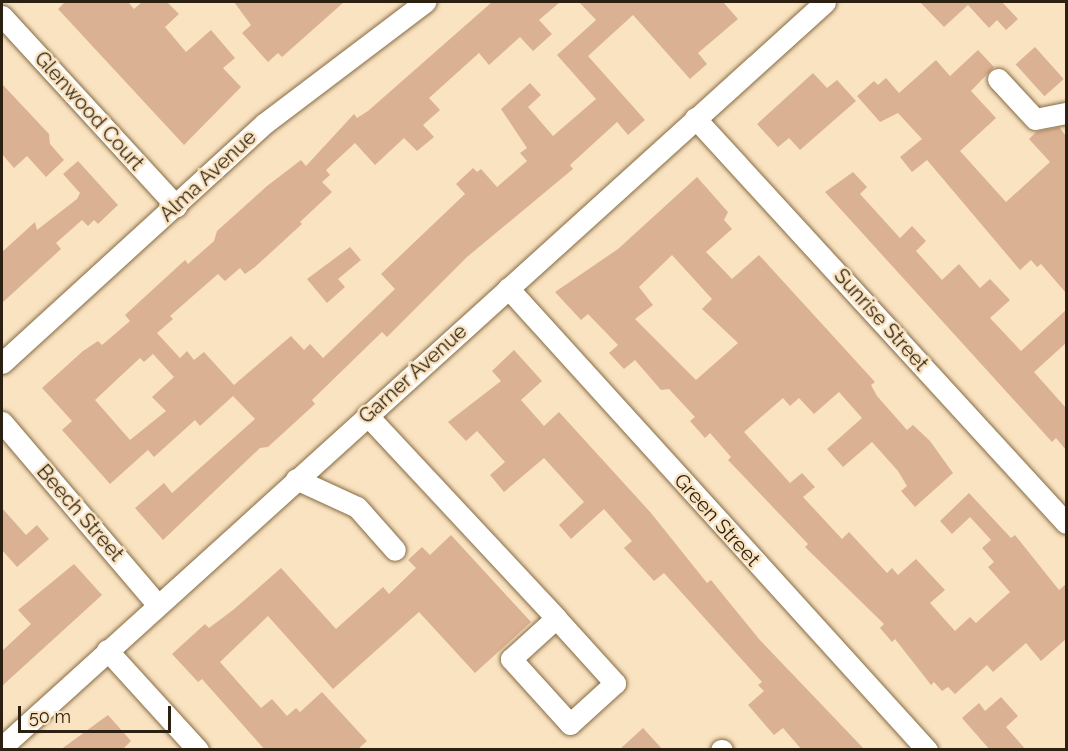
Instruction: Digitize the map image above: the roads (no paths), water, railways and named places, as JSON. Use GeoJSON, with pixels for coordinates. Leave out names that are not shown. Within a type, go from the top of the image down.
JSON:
{"type":"FeatureCollection","features":[{"type":"Feature","properties":{"kind":"street","name":"Garner Avenue"},"geometry":{"type":"LineString","coordinates":[[2,747],[825,2]]}},
{"type":"Feature","properties":{"kind":"street","name":"Alma Avenue"},"geometry":{"type":"LineString","coordinates":[[2,363],[265,123],[414,5]]}},
{"type":"Feature","properties":{"kind":"street","name":"Glenwood Court"},"geometry":{"type":"LineString","coordinates":[[2,16],[176,206]]}},
{"type":"Feature","properties":{"kind":"street"},"geometry":{"type":"LineString","coordinates":[[998,79],[1035,119],[1066,113]]}},
{"type":"Feature","properties":{"kind":"street","name":"Sunrise Street"},"geometry":{"type":"LineString","coordinates":[[695,118],[1066,523]]}},
{"type":"Feature","properties":{"kind":"street","name":"Green Street"},"geometry":{"type":"LineString","coordinates":[[508,288],[927,750]]}},
{"type":"Feature","properties":{"kind":"street"},"geometry":{"type":"LineString","coordinates":[[367,415],[556,618],[615,682],[570,724],[510,659],[556,618]]}},
{"type":"Feature","properties":{"kind":"street","name":"Beech Street"},"geometry":{"type":"LineString","coordinates":[[2,422],[158,605]]}},
{"type":"Feature","properties":{"kind":"street"},"geometry":{"type":"LineString","coordinates":[[296,479],[357,507],[396,550]]}},
{"type":"Feature","properties":{"kind":"street"},"geometry":{"type":"LineString","coordinates":[[108,650],[198,750]]}}]}
